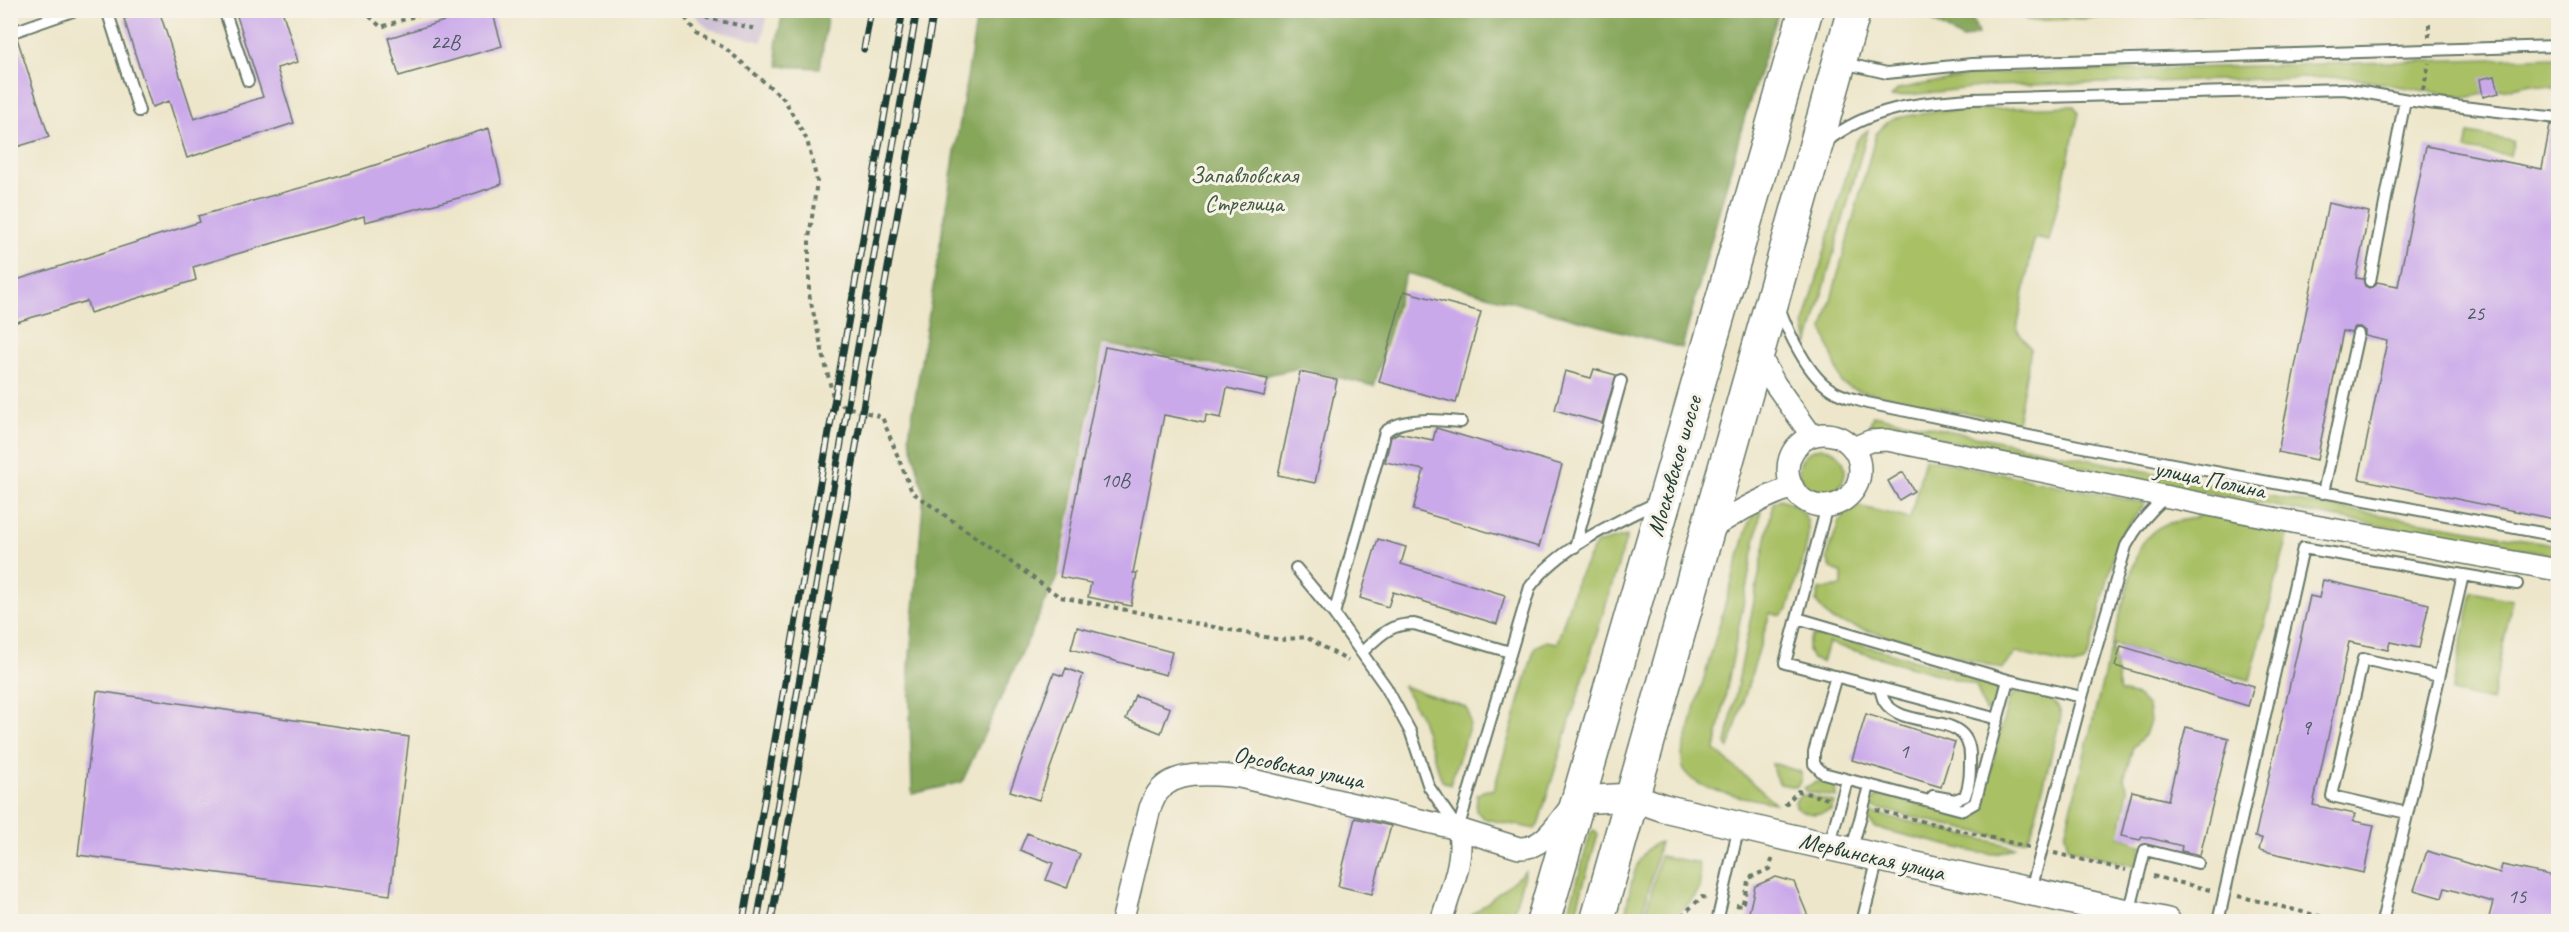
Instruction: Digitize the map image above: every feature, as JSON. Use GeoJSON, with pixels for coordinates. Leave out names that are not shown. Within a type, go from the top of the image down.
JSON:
{"type":"FeatureCollection","features":[{"type":"Feature","properties":{"kind":"main road","name":"Московское шоссе"},"geometry":{"type":"LineString","coordinates":[[1543,921],[1806,10]]}},
{"type":"Feature","properties":{"kind":"main road","name":"Московское шоссе"},"geometry":{"type":"LineString","coordinates":[[1597,921],[1854,10]]}},
{"type":"Feature","properties":{"kind":"street"},"geometry":{"type":"LineString","coordinates":[[1757,350],[1775,384],[1812,436]]}},
{"type":"Feature","properties":{"kind":"street"},"geometry":{"type":"LineString","coordinates":[[1823,433],[1845,440],[1853,448],[1859,458],[1860,480],[1855,490],[1847,498],[1827,506],[1807,501],[1793,487],[1789,477],[1790,457],[1803,440],[1823,433]]}},
{"type":"Feature","properties":{"kind":"street","name":"улица Полина"},"geometry":{"type":"LineString","coordinates":[[1853,448],[1870,441],[1887,440],[2298,523],[2559,570]]}},
{"type":"Feature","properties":{"kind":"street"},"geometry":{"type":"LineString","coordinates":[[1706,532],[1738,510],[1770,494],[1793,487]]}},
{"type":"Feature","properties":{"kind":"street","name":"Орсовская улица"},"geometry":{"type":"LineString","coordinates":[[1122,921],[1150,808],[1158,791],[1169,782],[1184,777],[1208,775],[1240,777],[1458,829],[1520,848],[1530,848],[1539,844],[1578,800]]}},
{"type":"Feature","properties":{"kind":"street","name":"Мервинская улица"},"geometry":{"type":"LineString","coordinates":[[1578,800],[1632,797],[1664,808],[1739,826],[2031,891],[2100,914],[2129,913],[2167,921]]}},
{"type":"Feature","properties":{"kind":"street"},"geometry":{"type":"LineString","coordinates":[[1441,921],[1459,858],[1461,837],[1458,829]]}},
{"type":"Feature","properties":{"kind":"lane"},"geometry":{"type":"LineString","coordinates":[[10,33],[76,10]]}},
{"type":"Feature","properties":{"kind":"lane"},"geometry":{"type":"LineString","coordinates":[[107,10],[139,111]]}},
{"type":"Feature","properties":{"kind":"lane"},"geometry":{"type":"LineString","coordinates":[[224,10],[248,81]]}},
{"type":"Feature","properties":{"kind":"lane"},"geometry":{"type":"LineString","coordinates":[[1839,63],[1887,73],[1972,64],[2559,46]]}},
{"type":"Feature","properties":{"kind":"lane"},"geometry":{"type":"LineString","coordinates":[[1814,152],[1839,131],[1877,113],[1922,102],[2344,89],[2406,100],[2559,118]]}},
{"type":"Feature","properties":{"kind":"lane"},"geometry":{"type":"LineString","coordinates":[[2370,281],[2406,100]]}},
{"type":"Feature","properties":{"kind":"lane"},"geometry":{"type":"LineString","coordinates":[[1773,293],[1787,328],[1806,363],[1831,390],[1840,393],[1890,408],[2323,493],[2559,536]]}},
{"type":"Feature","properties":{"kind":"lane"},"geometry":{"type":"LineString","coordinates":[[2323,493],[2358,334]]}},
{"type":"Feature","properties":{"kind":"lane"},"geometry":{"type":"LineString","coordinates":[[1575,547],[1621,381]]}},
{"type":"Feature","properties":{"kind":"lane"},"geometry":{"type":"LineString","coordinates":[[1334,614],[1385,432],[1391,427],[1423,420],[1461,422]]}},
{"type":"Feature","properties":{"kind":"lane"},"geometry":{"type":"LineString","coordinates":[[2031,891],[2082,697],[2126,546],[2136,527],[2149,511],[2168,496]]}},
{"type":"Feature","properties":{"kind":"lane"},"geometry":{"type":"LineString","coordinates":[[1458,829],[1530,587],[1552,561],[1665,499]]}},
{"type":"Feature","properties":{"kind":"lane"},"geometry":{"type":"LineString","coordinates":[[1827,506],[1785,663],[1998,719]]}},
{"type":"Feature","properties":{"kind":"lane"},"geometry":{"type":"LineString","coordinates":[[2218,921],[2302,548],[2517,584]]}},
{"type":"Feature","properties":{"kind":"lane"},"geometry":{"type":"LineString","coordinates":[[1296,568],[1334,614],[1380,678],[1408,725],[1429,787],[1458,829]]}},
{"type":"Feature","properties":{"kind":"lane"},"geometry":{"type":"LineString","coordinates":[[2382,921],[2463,575]]}},
{"type":"Feature","properties":{"kind":"lane"},"geometry":{"type":"LineString","coordinates":[[1797,618],[2008,680],[2082,697]]}},
{"type":"Feature","properties":{"kind":"lane"},"geometry":{"type":"LineString","coordinates":[[1362,652],[1387,630],[1399,624],[1414,624],[1510,652]]}},
{"type":"Feature","properties":{"kind":"lane"},"geometry":{"type":"LineString","coordinates":[[2407,813],[2332,796],[2363,659],[2439,676]]}},
{"type":"Feature","properties":{"kind":"lane"},"geometry":{"type":"LineString","coordinates":[[1836,676],[1814,752],[1814,764],[1824,773],[1963,810],[1975,803],[2008,680]]}},
{"type":"Feature","properties":{"kind":"lane"},"geometry":{"type":"LineString","coordinates":[[1880,688],[1884,701],[1893,710],[1955,728],[1965,735],[1970,744],[1969,786],[1965,796],[1955,800],[1911,791],[1901,794]]}},
{"type":"Feature","properties":{"kind":"lane"},"geometry":{"type":"LineString","coordinates":[[1840,849],[1842,802],[1847,780]]}},
{"type":"Feature","properties":{"kind":"lane"},"geometry":{"type":"LineString","coordinates":[[1840,849],[1864,807],[1869,786]]}},
{"type":"Feature","properties":{"kind":"lane"},"geometry":{"type":"LineString","coordinates":[[1717,921],[1739,826]]}},
{"type":"Feature","properties":{"kind":"lane"},"geometry":{"type":"LineString","coordinates":[[2129,913],[2145,850],[2198,863]]}},
{"type":"Feature","properties":{"kind":"lane"},"geometry":{"type":"LineString","coordinates":[[1862,921],[1878,858]]}},
{"type":"Feature","properties":{"kind":"path"},"geometry":{"type":"LineString","coordinates":[[363,10],[381,27],[433,10]]}},
{"type":"Feature","properties":{"kind":"path"},"geometry":{"type":"LineString","coordinates":[[680,10],[696,33],[725,48],[784,99],[807,140],[817,182],[809,239],[809,294],[834,401],[882,417],[912,492],[1060,597],[1281,640],[1306,637],[1380,678]]}},
{"type":"Feature","properties":{"kind":"path"},"geometry":{"type":"LineString","coordinates":[[700,10],[707,18],[756,29]]}},
{"type":"Feature","properties":{"kind":"path"},"geometry":{"type":"LineString","coordinates":[[1785,805],[1798,791],[1842,802]]}},
{"type":"Feature","properties":{"kind":"path"},"geometry":{"type":"LineString","coordinates":[[1864,807],[2343,921]]}},
{"type":"Feature","properties":{"kind":"shaded area"},"geometry":{"type":"Polygon","coordinates":[[[691,11],[768,11],[762,42],[709,29],[691,11]]]}},
{"type":"Feature","properties":{"kind":"green space","name":"Запавловская Стрелица"},"geometry":{"type":"Polygon","coordinates":[[[978,10],[1779,11],[1745,116],[1682,348],[1406,273],[1374,386],[1300,368],[1267,375],[1103,344],[1057,577],[962,782],[912,794],[909,668],[924,493],[909,436],[978,10]]]}},
{"type":"Feature","properties":{"kind":"green space"},"geometry":{"type":"Polygon","coordinates":[[[2023,10],[2254,10],[2254,11],[2027,21],[2023,10]]]}},
{"type":"Feature","properties":{"kind":"green space"},"geometry":{"type":"Polygon","coordinates":[[[783,11],[828,11],[820,68],[779,66],[776,46],[783,11]]]}},
{"type":"Feature","properties":{"kind":"green space"},"geometry":{"type":"Polygon","coordinates":[[[1921,11],[1970,11],[1978,34],[1962,39],[1923,15],[1921,11]]]}},
{"type":"Feature","properties":{"kind":"green space"},"geometry":{"type":"Polygon","coordinates":[[[2558,57],[2558,89],[2531,84],[2465,98],[2346,77],[1989,86],[1891,97],[1898,89],[1978,74],[2558,57]]]}},
{"type":"Feature","properties":{"kind":"green space"},"geometry":{"type":"Polygon","coordinates":[[[2074,106],[2079,113],[2049,241],[2034,238],[2017,330],[2031,349],[2017,423],[1859,391],[1842,384],[1823,329],[1876,134],[1891,119],[1934,111],[2074,106]]]}},
{"type":"Feature","properties":{"kind":"green space"},"geometry":{"type":"Polygon","coordinates":[[[1868,130],[1808,345],[1804,324],[1855,144],[1868,130]]]}},
{"type":"Feature","properties":{"kind":"green space"},"geometry":{"type":"Polygon","coordinates":[[[2469,133],[2513,141],[2510,156],[2466,149],[2469,133]]]}},
{"type":"Feature","properties":{"kind":"green space"},"geometry":{"type":"Polygon","coordinates":[[[1873,415],[2257,494],[2558,545],[2558,556],[2299,511],[1870,425],[1873,415]]]}},
{"type":"Feature","properties":{"kind":"green space"},"geometry":{"type":"Polygon","coordinates":[[[1822,448],[1838,455],[1845,471],[1838,487],[1822,494],[1806,487],[1799,471],[1806,455],[1822,448]]]}},
{"type":"Feature","properties":{"kind":"green space"},"geometry":{"type":"Polygon","coordinates":[[[1925,458],[2145,503],[2118,539],[2090,651],[2084,663],[2073,666],[2016,653],[2002,669],[1831,620],[1816,602],[1819,590],[1842,586],[1842,573],[1831,568],[1827,558],[1839,521],[1855,505],[1910,519],[1925,458]]]}},
{"type":"Feature","properties":{"kind":"green space"},"geometry":{"type":"Polygon","coordinates":[[[1780,499],[1802,511],[1806,518],[1808,537],[1806,550],[1788,609],[1780,616],[1770,613],[1729,748],[1726,744],[1773,503],[1780,499]]]}},
{"type":"Feature","properties":{"kind":"green space"},"geometry":{"type":"Polygon","coordinates":[[[1762,506],[1715,750],[1775,803],[1710,789],[1689,776],[1683,768],[1682,761],[1682,754],[1749,522],[1756,510],[1762,506]]]}},
{"type":"Feature","properties":{"kind":"green space"},"geometry":{"type":"Polygon","coordinates":[[[2203,514],[2289,532],[2250,680],[2112,644],[2138,553],[2143,542],[2158,528],[2203,514]]]}},
{"type":"Feature","properties":{"kind":"green space"},"geometry":{"type":"Polygon","coordinates":[[[1627,536],[1538,825],[1535,829],[1485,819],[1476,811],[1477,795],[1494,789],[1535,647],[1546,641],[1557,643],[1577,580],[1596,544],[1627,536]]]}},
{"type":"Feature","properties":{"kind":"green space"},"geometry":{"type":"Polygon","coordinates":[[[2472,592],[2512,600],[2492,701],[2452,692],[2472,592]]]}},
{"type":"Feature","properties":{"kind":"green space"},"geometry":{"type":"Polygon","coordinates":[[[1824,634],[1988,681],[1998,687],[2001,698],[1996,707],[1985,711],[1976,685],[1828,643],[1822,662],[1812,659],[1808,648],[1810,639],[1812,636],[1824,634]]]}},
{"type":"Feature","properties":{"kind":"green space"},"geometry":{"type":"Polygon","coordinates":[[[2112,644],[2120,692],[2138,696],[2148,706],[2150,721],[2145,735],[2133,747],[2124,779],[2128,790],[2119,836],[2142,845],[2137,867],[2068,848],[2065,834],[2112,644]]]}},
{"type":"Feature","properties":{"kind":"green space"},"geometry":{"type":"Polygon","coordinates":[[[1403,686],[1463,706],[1468,710],[1470,724],[1450,785],[1442,781],[1420,716],[1403,686]]]}},
{"type":"Feature","properties":{"kind":"green space"},"geometry":{"type":"Polygon","coordinates":[[[2024,692],[2053,700],[2061,716],[2032,831],[2025,840],[2014,841],[1871,807],[1871,803],[1880,794],[1967,817],[1980,808],[2009,699],[2015,693],[2024,692]]]}},
{"type":"Feature","properties":{"kind":"green space"},"geometry":{"type":"Polygon","coordinates":[[[1772,763],[1798,771],[1801,774],[1801,782],[1796,787],[1780,784],[1774,774],[1772,763]]]}},
{"type":"Feature","properties":{"kind":"green space"},"geometry":{"type":"Polygon","coordinates":[[[1823,779],[1829,779],[1835,785],[1836,797],[1805,791],[1804,788],[1823,779]]]}},
{"type":"Feature","properties":{"kind":"green space"},"geometry":{"type":"Polygon","coordinates":[[[1806,795],[1834,802],[1831,810],[1813,814],[1800,810],[1796,807],[1795,802],[1799,796],[1806,795]]]}},
{"type":"Feature","properties":{"kind":"green space"},"geometry":{"type":"Polygon","coordinates":[[[1869,812],[2015,847],[1997,854],[1979,853],[1876,828],[1869,821],[1869,812]]]}},
{"type":"Feature","properties":{"kind":"green space"},"geometry":{"type":"Polygon","coordinates":[[[1594,830],[1598,834],[1573,921],[1566,921],[1591,832],[1594,830]]]}},
{"type":"Feature","properties":{"kind":"green space"},"geometry":{"type":"Polygon","coordinates":[[[1660,842],[1641,921],[1624,921],[1637,864],[1650,847],[1660,842]]]}},
{"type":"Feature","properties":{"kind":"green space"},"geometry":{"type":"Polygon","coordinates":[[[1660,856],[1698,863],[1700,883],[1695,897],[1669,921],[1644,921],[1660,856]]]}},
{"type":"Feature","properties":{"kind":"green space"},"geometry":{"type":"Polygon","coordinates":[[[1525,871],[1511,921],[1465,921],[1525,871]]]}},
{"type":"Feature","properties":{"kind":"building"},"geometry":{"type":"Polygon","coordinates":[[[150,10],[159,10],[194,119],[263,97],[235,10],[282,10],[298,62],[277,68],[294,123],[187,158],[169,101],[152,107],[124,19],[150,10]]]}},
{"type":"Feature","properties":{"kind":"building"},"geometry":{"type":"Polygon","coordinates":[[[480,10],[492,10],[502,46],[399,76],[388,38],[480,10]]]}},
{"type":"Feature","properties":{"kind":"building"},"geometry":{"type":"Polygon","coordinates":[[[17,38],[49,137],[10,149],[10,40],[17,38]]]}},
{"type":"Feature","properties":{"kind":"building"},"geometry":{"type":"Polygon","coordinates":[[[2495,76],[2499,93],[2483,97],[2480,79],[2495,76]]]}},
{"type":"Feature","properties":{"kind":"building"},"geometry":{"type":"Polygon","coordinates":[[[2550,125],[2559,125],[2559,520],[2359,479],[2387,341],[2365,336],[2365,331],[2360,327],[2355,327],[2351,333],[2343,331],[2317,460],[2278,452],[2328,203],[2369,212],[2356,278],[2363,279],[2365,286],[2369,288],[2375,286],[2377,282],[2398,286],[2426,146],[2542,169],[2550,125]]]}},
{"type":"Feature","properties":{"kind":"building"},"geometry":{"type":"Polygon","coordinates":[[[489,128],[502,184],[470,195],[365,222],[364,216],[193,267],[196,280],[90,313],[87,301],[10,324],[10,282],[200,222],[198,216],[329,180],[489,128]]]}},
{"type":"Feature","properties":{"kind":"building"},"geometry":{"type":"Polygon","coordinates":[[[1404,291],[1481,312],[1456,403],[1379,382],[1404,291]]]}},
{"type":"Feature","properties":{"kind":"building"},"geometry":{"type":"Polygon","coordinates":[[[1105,347],[1268,379],[1264,396],[1227,388],[1221,418],[1206,415],[1205,423],[1164,415],[1133,573],[1137,573],[1131,606],[1088,597],[1091,583],[1060,577],[1105,347]]]}},
{"type":"Feature","properties":{"kind":"building"},"geometry":{"type":"Polygon","coordinates":[[[1594,369],[1616,375],[1602,423],[1555,410],[1565,371],[1591,378],[1594,369]]]}},
{"type":"Feature","properties":{"kind":"building"},"geometry":{"type":"Polygon","coordinates":[[[1300,372],[1337,380],[1315,483],[1278,475],[1300,372]]]}},
{"type":"Feature","properties":{"kind":"building"},"geometry":{"type":"Polygon","coordinates":[[[1436,428],[1562,465],[1539,547],[1413,510],[1424,470],[1385,462],[1391,437],[1398,433],[1433,440],[1436,428]]]}},
{"type":"Feature","properties":{"kind":"building"},"geometry":{"type":"Polygon","coordinates":[[[1903,472],[1914,491],[1899,500],[1888,481],[1903,472]]]}},
{"type":"Feature","properties":{"kind":"building"},"geometry":{"type":"Polygon","coordinates":[[[1378,539],[1406,547],[1401,564],[1505,595],[1497,624],[1393,592],[1388,607],[1360,598],[1378,539]]]}},
{"type":"Feature","properties":{"kind":"building"},"geometry":{"type":"Polygon","coordinates":[[[2323,580],[2429,604],[2419,648],[2390,642],[2388,650],[2349,642],[2313,805],[2355,814],[2353,821],[2374,825],[2364,873],[2259,850],[2262,838],[2255,837],[2310,596],[2319,598],[2323,580]]]}},
{"type":"Feature","properties":{"kind":"building"},"geometry":{"type":"Polygon","coordinates":[[[1077,627],[1172,652],[1166,675],[1071,649],[1077,627]]]}},
{"type":"Feature","properties":{"kind":"building"},"geometry":{"type":"Polygon","coordinates":[[[2121,646],[2254,686],[2248,706],[2115,666],[2121,646]]]}},
{"type":"Feature","properties":{"kind":"building"},"geometry":{"type":"Polygon","coordinates":[[[1066,668],[1083,675],[1039,800],[1010,791],[1054,673],[1063,676],[1066,668]]]}},
{"type":"Feature","properties":{"kind":"building"},"geometry":{"type":"Polygon","coordinates":[[[97,691],[409,737],[390,895],[78,855],[97,691]]]}},
{"type":"Feature","properties":{"kind":"building"},"geometry":{"type":"Polygon","coordinates":[[[1135,695],[1170,708],[1161,733],[1126,719],[1135,695]]]}},
{"type":"Feature","properties":{"kind":"building"},"geometry":{"type":"Polygon","coordinates":[[[1866,714],[1955,742],[1941,787],[1852,760],[1866,714]]]}},
{"type":"Feature","properties":{"kind":"building"},"geometry":{"type":"Polygon","coordinates":[[[2186,727],[2229,738],[2200,855],[2181,851],[2182,846],[2142,836],[2140,840],[2121,836],[2132,791],[2168,800],[2186,727]]]}},
{"type":"Feature","properties":{"kind":"building"},"geometry":{"type":"Polygon","coordinates":[[[1355,818],[1391,826],[1372,894],[1338,886],[1355,818]]]}},
{"type":"Feature","properties":{"kind":"building"},"geometry":{"type":"Polygon","coordinates":[[[1027,833],[1080,854],[1067,888],[1046,880],[1053,863],[1020,850],[1027,833]]]}},
{"type":"Feature","properties":{"kind":"building"},"geometry":{"type":"Polygon","coordinates":[[[2427,851],[2500,873],[2502,865],[2559,877],[2559,921],[2488,921],[2493,902],[2445,888],[2442,898],[2414,890],[2427,851]]]}},
{"type":"Feature","properties":{"kind":"building"},"geometry":{"type":"Polygon","coordinates":[[[1776,877],[1794,882],[1810,921],[1747,921],[1755,886],[1776,877]]]}},
{"type":"Feature","properties":{"kind":"railway"},"geometry":{"type":"LineString","coordinates":[[864,49],[871,10]]}},
{"type":"Feature","properties":{"kind":"railway"},"geometry":{"type":"LineString","coordinates":[[743,922],[903,10]]}},
{"type":"Feature","properties":{"kind":"railway"},"geometry":{"type":"LineString","coordinates":[[757,922],[917,10]]}},
{"type":"Feature","properties":{"kind":"railway"},"geometry":{"type":"LineString","coordinates":[[771,922],[934,10]]}}]}
